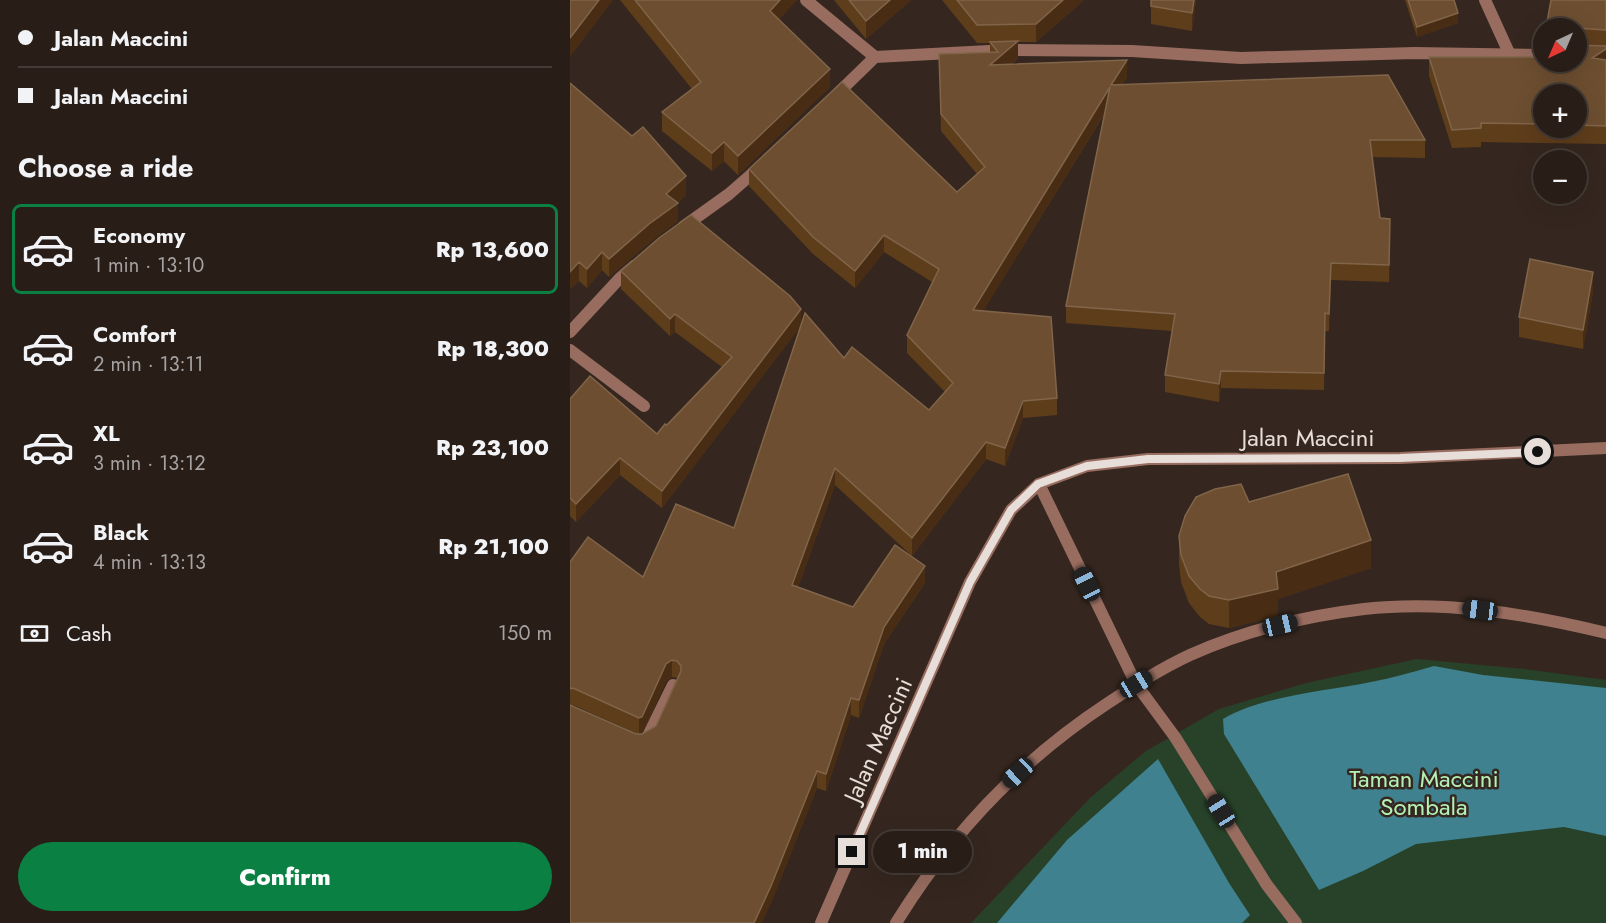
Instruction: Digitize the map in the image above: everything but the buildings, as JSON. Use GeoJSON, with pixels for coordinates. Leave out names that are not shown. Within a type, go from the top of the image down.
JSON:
{"type":"FeatureCollection","features":[{"type":"Feature","properties":{"kind":"street"},"geometry":{"type":"LineString","coordinates":[[806,0],[875,57]]}},
{"type":"Feature","properties":{"kind":"street"},"geometry":{"type":"LineString","coordinates":[[1485,0],[1510,55]]}},
{"type":"Feature","properties":{"kind":"street"},"geometry":{"type":"LineString","coordinates":[[827,103],[875,57],[1008,50],[1132,51],[1241,58],[1414,53],[1533,55]]}},
{"type":"Feature","properties":{"kind":"street"},"geometry":{"type":"LineString","coordinates":[[669,237],[729,194],[770,157]]}},
{"type":"Feature","properties":{"kind":"street"},"geometry":{"type":"LineString","coordinates":[[570,332],[620,278],[645,256]]}},
{"type":"Feature","properties":{"kind":"street"},"geometry":{"type":"LineString","coordinates":[[570,350],[644,406]]}},
{"type":"Feature","properties":{"kind":"street","name":"Jalan Maccini"},"geometry":{"type":"LineString","coordinates":[[821,923],[970,582],[1011,510],[1038,484],[1087,466],[1148,459],[1400,458],[1606,448]]}},
{"type":"Feature","properties":{"kind":"street"},"geometry":{"type":"LineString","coordinates":[[1038,484],[1136,684],[1175,736],[1267,885],[1296,923]]}},
{"type":"Feature","properties":{"kind":"street"},"geometry":{"type":"LineString","coordinates":[[896,923],[919,885],[947,848],[1005,786],[1057,740],[1136,684],[1191,655],[1245,635],[1320,616],[1365,609],[1463,608],[1514,614],[1606,633]]}},
{"type":"Feature","properties":{"kind":"street"},"geometry":{"type":"LineString","coordinates":[[628,739],[639,744],[648,740],[674,685]]}},
{"type":"Feature","properties":{"kind":"green space","name":"Taman Maccini Sombala"},"geometry":{"type":"Polygon","coordinates":[[[1417,659],[1524,669],[1606,680],[1606,923],[971,923],[1090,798],[1146,751],[1219,709],[1306,683],[1417,659]]]}},
{"type":"Feature","properties":{"kind":"water"},"geometry":{"type":"Polygon","coordinates":[[[1434,666],[1483,675],[1606,688],[1606,836],[1564,827],[1416,844],[1319,890],[1224,734],[1223,719],[1238,711],[1275,700],[1379,680],[1434,666]]]}},
{"type":"Feature","properties":{"kind":"water"},"geometry":{"type":"Polygon","coordinates":[[[1158,759],[1229,883],[1250,915],[1242,923],[997,923],[1067,840],[1158,759]]]}},
{"type":"Feature","properties":{"kind":"route"},"geometry":{"type":"LineString","coordinates":[[852,852],[970,582],[1011,510],[1038,484],[1087,466],[1148,459],[1400,458],[1538,452]]}}]}
